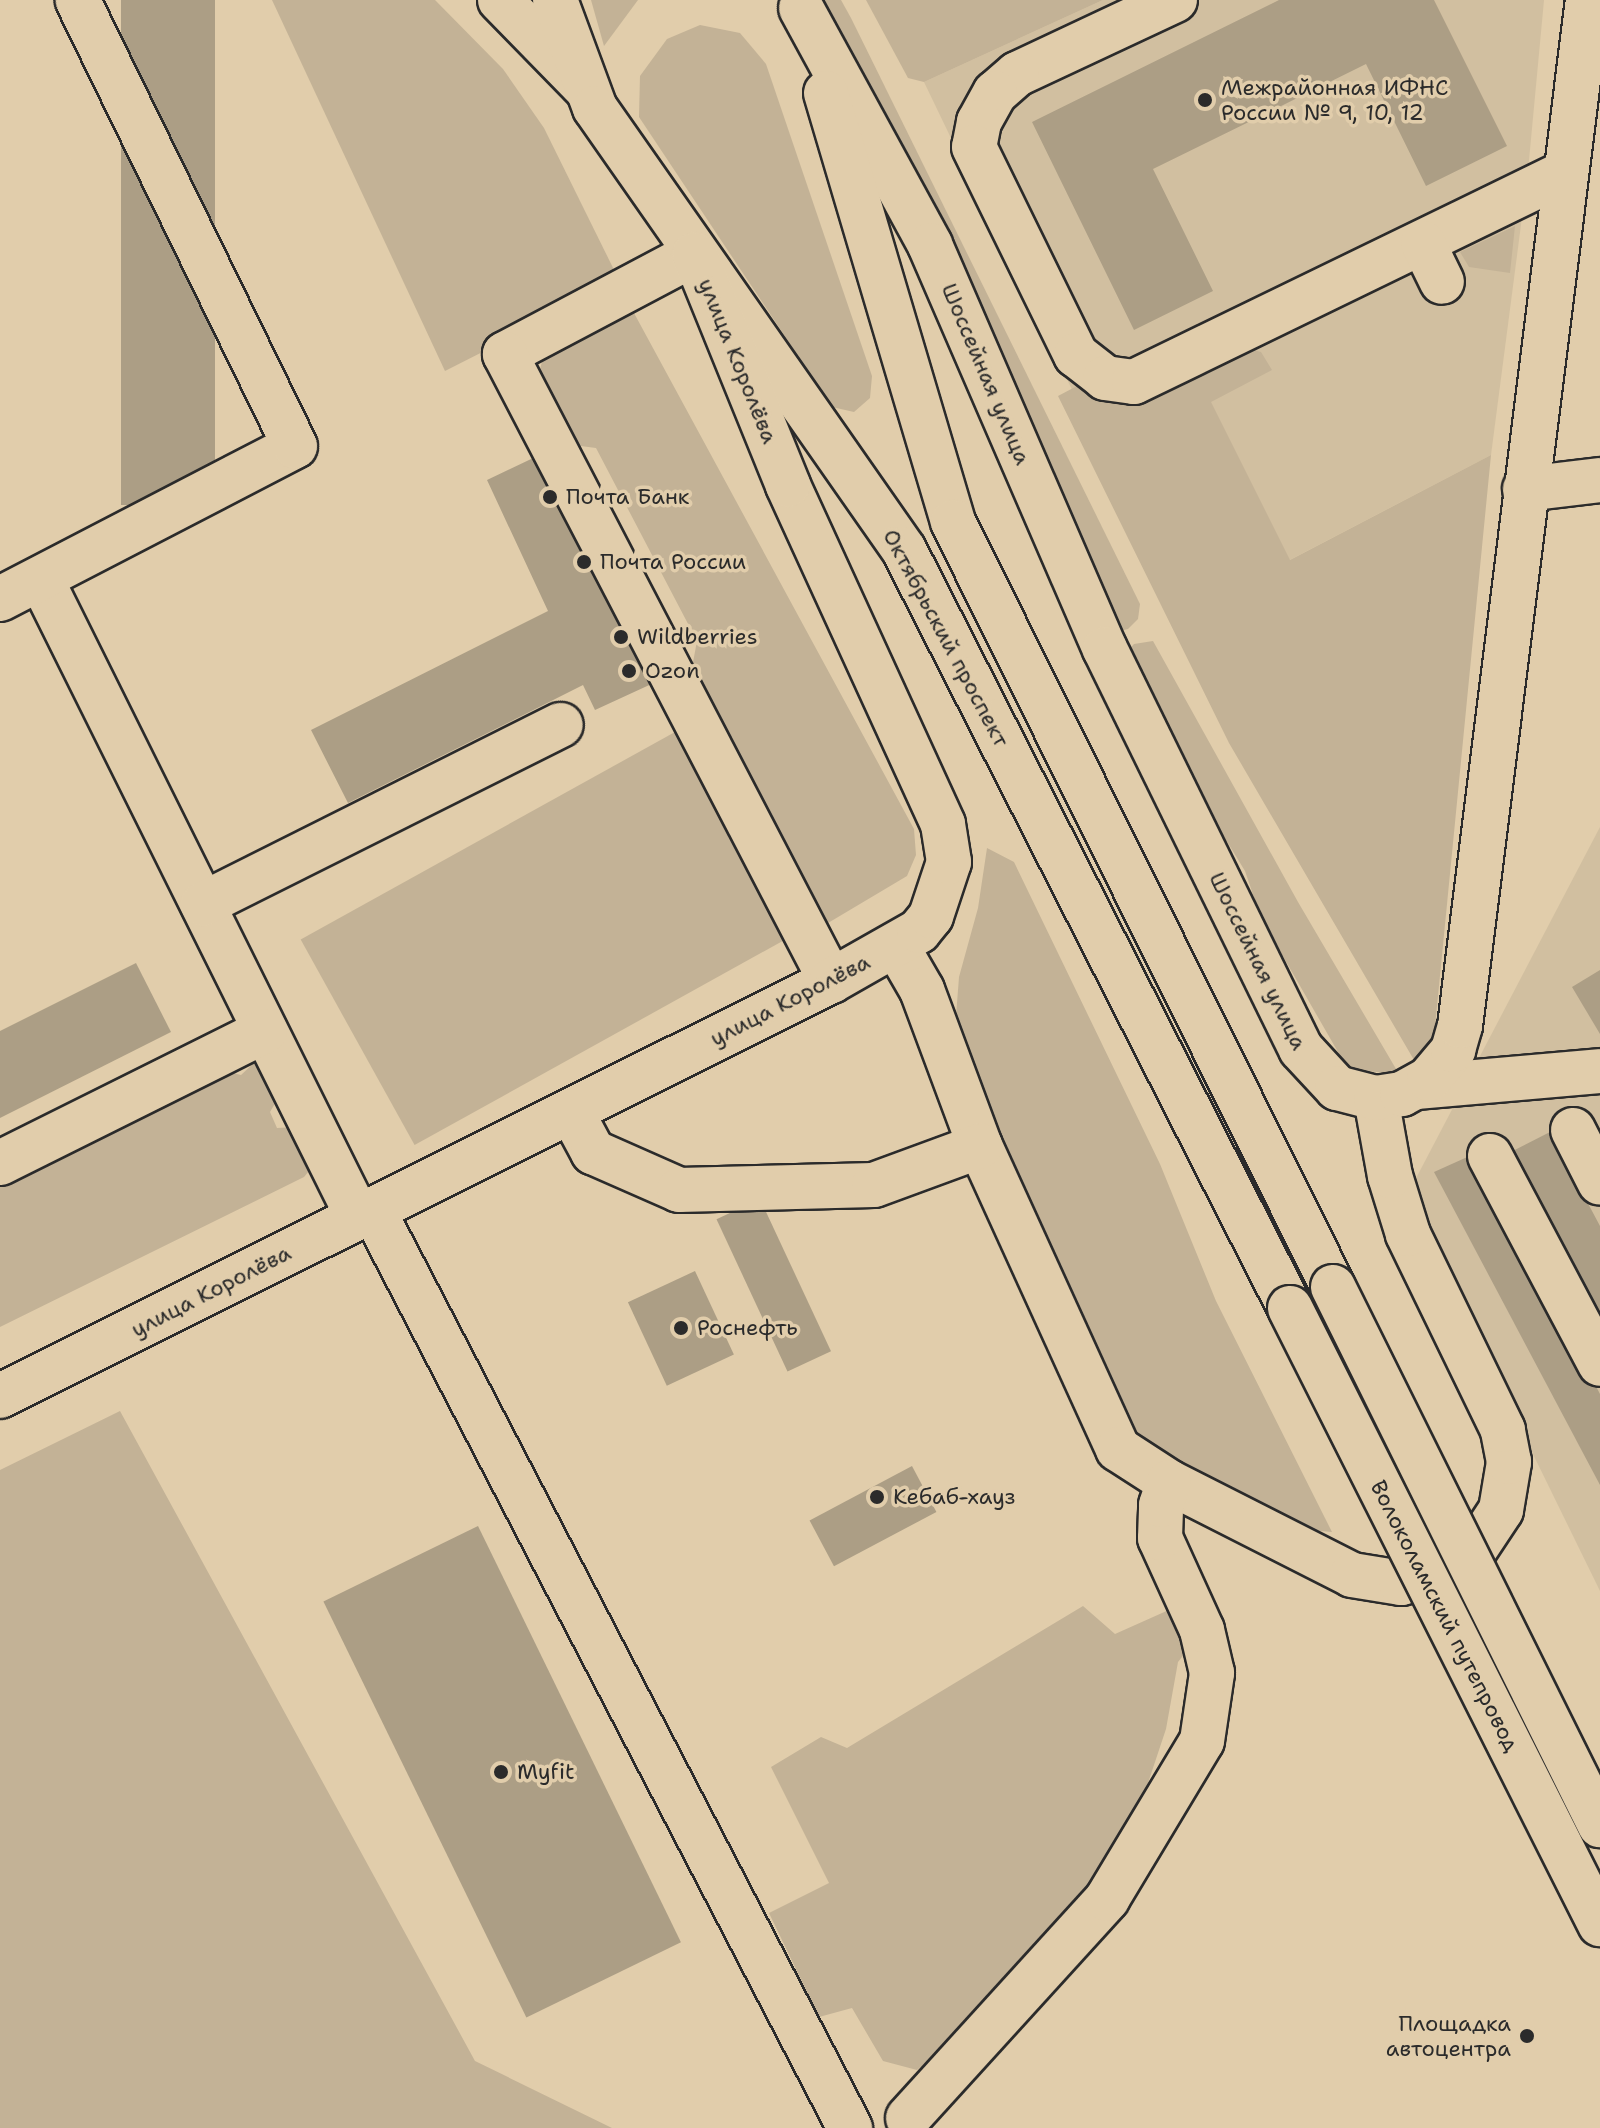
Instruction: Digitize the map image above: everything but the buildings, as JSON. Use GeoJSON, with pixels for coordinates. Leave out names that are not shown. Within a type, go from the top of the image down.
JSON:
{"type":"FeatureCollection","features":[{"type":"Feature","properties":{"kind":"main road"},"geometry":{"type":"LineString","coordinates":[[0,599],[295,446],[77,0]]}},
{"type":"Feature","properties":{"kind":"main road"},"geometry":{"type":"LineString","coordinates":[[500,0],[587,89]]}},
{"type":"Feature","properties":{"kind":"main road","name":"Октябрьский проспект"},"geometry":{"type":"LineString","coordinates":[[555,0],[587,89],[694,254],[904,550],[1290,1308]]}},
{"type":"Feature","properties":{"kind":"main road"},"geometry":{"type":"LineString","coordinates":[[1175,0],[1017,74],[995,93],[979,122],[974,147],[985,175],[1084,367],[1105,378],[1134,382],[1562,174]]}},
{"type":"Feature","properties":{"kind":"main road","name":"Шоссейная улица"},"geometry":{"type":"LineString","coordinates":[[799,3],[930,245],[1105,649],[1301,1049],[1337,1088],[1376,1098],[1418,1087],[1446,1061],[1460,1026],[1562,174],[1588,0]]}},
{"type":"Feature","properties":{"kind":"main road","name":"Волоколамский путепровод"},"geometry":{"type":"LineString","coordinates":[[799,3],[953,522],[1600,1825]]}},
{"type":"Feature","properties":{"kind":"main road"},"geometry":{"type":"LineString","coordinates":[[1423,243],[1442,282]]}},
{"type":"Feature","properties":{"kind":"main road"},"geometry":{"type":"LineString","coordinates":[[694,254],[505,354],[831,981]]}},
{"type":"Feature","properties":{"kind":"main road","name":"улица Королёва"},"geometry":{"type":"LineString","coordinates":[[0,1396],[831,981],[919,931],[940,900],[948,843],[935,803],[788,485],[694,254]]}},
{"type":"Feature","properties":{"kind":"main road"},"geometry":{"type":"LineString","coordinates":[[788,485],[799,454],[831,446]]}},
{"type":"Feature","properties":{"kind":"main road"},"geometry":{"type":"LineString","coordinates":[[1525,489],[1600,480]]}},
{"type":"Feature","properties":{"kind":"main road"},"geometry":{"type":"LineString","coordinates":[[41,579],[265,1031],[366,1214],[850,2128]]}},
{"type":"Feature","properties":{"kind":"main road"},"geometry":{"type":"LineString","coordinates":[[203,904],[561,725]]}},
{"type":"Feature","properties":{"kind":"main road"},"geometry":{"type":"LineString","coordinates":[[896,945],[922,990],[980,1146],[1118,1449],[1169,1482],[1345,1572],[1384,1582],[1417,1581],[1447,1570],[1474,1551],[1494,1525],[1509,1479],[1503,1430],[1408,1234],[1390,1176],[1376,1098]]}},
{"type":"Feature","properties":{"kind":"main road"},"geometry":{"type":"LineString","coordinates":[[0,1163],[265,1031]]}},
{"type":"Feature","properties":{"kind":"main road"},"geometry":{"type":"LineString","coordinates":[[1418,1087],[1600,1071]]}},
{"type":"Feature","properties":{"kind":"main road"},"geometry":{"type":"LineString","coordinates":[[571,1111],[593,1152],[679,1190],[874,1185],[980,1146]]}},
{"type":"Feature","properties":{"kind":"main road"},"geometry":{"type":"LineString","coordinates":[[1573,1130],[1600,1183]]}},
{"type":"Feature","properties":{"kind":"main road"},"geometry":{"type":"LineString","coordinates":[[1490,1156],[1600,1364]]}},
{"type":"Feature","properties":{"kind":"main road","name":"Волоколамский путепровод"},"geometry":{"type":"LineString","coordinates":[[1290,1308],[1600,1924]]}},
{"type":"Feature","properties":{"kind":"main road"},"geometry":{"type":"LineString","coordinates":[[908,2118],[1107,1899],[1202,1741],[1212,1673],[1202,1630],[1160,1538],[1161,1505],[1169,1482]]}},
{"type":"Feature","properties":{"kind":"shaded area"},"geometry":{"type":"Polygon","coordinates":[[[272,0],[435,0],[503,69],[544,128],[620,282],[445,371],[272,0]]]}},
{"type":"Feature","properties":{"kind":"shaded area"},"geometry":{"type":"Polygon","coordinates":[[[591,0],[638,0],[604,46],[591,0]]]}},
{"type":"Feature","properties":{"kind":"shaded area"},"geometry":{"type":"Polygon","coordinates":[[[800,0],[841,0],[851,18],[1140,604],[1138,619],[1128,629],[1111,633],[800,0]]]}},
{"type":"Feature","properties":{"kind":"shaded area"},"geometry":{"type":"Polygon","coordinates":[[[866,0],[1103,0],[924,82],[908,78],[866,0]]]}},
{"type":"Feature","properties":{"kind":"shaded area"},"geometry":{"type":"Polygon","coordinates":[[[1103,0],[1544,0],[1528,171],[1491,455],[1255,578],[1113,475],[924,82],[1103,0]]]}},
{"type":"Feature","properties":{"kind":"shaded area"},"geometry":{"type":"Polygon","coordinates":[[[700,25],[740,33],[766,64],[872,376],[870,398],[854,412],[832,407],[639,117],[640,76],[667,39],[700,25]]]}},
{"type":"Feature","properties":{"kind":"shaded area"},"geometry":{"type":"Polygon","coordinates":[[[1515,226],[1510,273],[1469,267],[1460,252],[1515,226]]]}},
{"type":"Feature","properties":{"kind":"shaded area"},"geometry":{"type":"Polygon","coordinates":[[[628,302],[914,829],[916,855],[907,876],[828,923],[691,673],[697,641],[596,448],[573,445],[538,377],[545,350],[628,302]]]}},
{"type":"Feature","properties":{"kind":"shaded area"},"geometry":{"type":"Polygon","coordinates":[[[1249,349],[1261,352],[1272,370],[1211,402],[1290,560],[1491,455],[1434,1037],[1414,1060],[1229,743],[1058,396],[1077,386],[1249,349]]]}},
{"type":"Feature","properties":{"kind":"shaded area"},"geometry":{"type":"Polygon","coordinates":[[[1153,641],[1298,902],[1399,1074],[1355,1070],[1342,1059],[1261,918],[1245,871],[1168,745],[1125,654],[1134,644],[1153,641]]]}},
{"type":"Feature","properties":{"kind":"shaded area"},"geometry":{"type":"Polygon","coordinates":[[[675,732],[789,938],[415,1145],[301,939],[675,732]]]}},
{"type":"Feature","properties":{"kind":"shaded area"},"geometry":{"type":"Polygon","coordinates":[[[1600,827],[1600,1591],[1455,1295],[1413,1184],[1600,827]]]}},
{"type":"Feature","properties":{"kind":"shaded area"},"geometry":{"type":"Polygon","coordinates":[[[987,848],[1014,862],[1160,1164],[1216,1301],[1332,1532],[1298,1529],[1132,1440],[1024,1216],[955,1029],[959,977],[978,908],[987,848]]]}},
{"type":"Feature","properties":{"kind":"shaded area"},"geometry":{"type":"Polygon","coordinates":[[[256,1061],[284,1088],[270,1112],[277,1128],[296,1127],[314,1165],[304,1177],[0,1327],[0,1173],[220,1070],[241,1075],[256,1061]]]}},
{"type":"Feature","properties":{"kind":"shaded area"},"geometry":{"type":"Polygon","coordinates":[[[120,1411],[475,2061],[612,2128],[0,2128],[0,1470],[120,1411]]]}},
{"type":"Feature","properties":{"kind":"shaded area"},"geometry":{"type":"Polygon","coordinates":[[[1083,1606],[1115,1634],[1171,1609],[1189,1648],[1178,1662],[1166,1729],[1144,1795],[1091,1884],[967,2027],[917,2070],[883,2061],[852,2008],[819,2017],[769,1913],[829,1883],[771,1767],[821,1737],[847,1748],[1083,1606]]]}},
{"type":"Feature","properties":{"kind":"place","name":"Межрайонная ИФНС России № 9, 10, 12"},"geometry":{"type":"Point","coordinates":[1205,100]}},
{"type":"Feature","properties":{"kind":"place","name":"Почта Банк"},"geometry":{"type":"Point","coordinates":[550,497]}},
{"type":"Feature","properties":{"kind":"place","name":"Почта России"},"geometry":{"type":"Point","coordinates":[584,562]}},
{"type":"Feature","properties":{"kind":"place","name":"Wildberries"},"geometry":{"type":"Point","coordinates":[621,637]}},
{"type":"Feature","properties":{"kind":"place","name":"Ozon"},"geometry":{"type":"Point","coordinates":[629,671]}},
{"type":"Feature","properties":{"kind":"place","name":"Роснефть"},"geometry":{"type":"Point","coordinates":[681,1328]}},
{"type":"Feature","properties":{"kind":"place","name":"Кебаб-хауз"},"geometry":{"type":"Point","coordinates":[877,1497]}},
{"type":"Feature","properties":{"kind":"place","name":"Myfit"},"geometry":{"type":"Point","coordinates":[501,1772]}},
{"type":"Feature","properties":{"kind":"place","name":"Площадка автоцентра"},"geometry":{"type":"Point","coordinates":[1527,2036]}}]}
